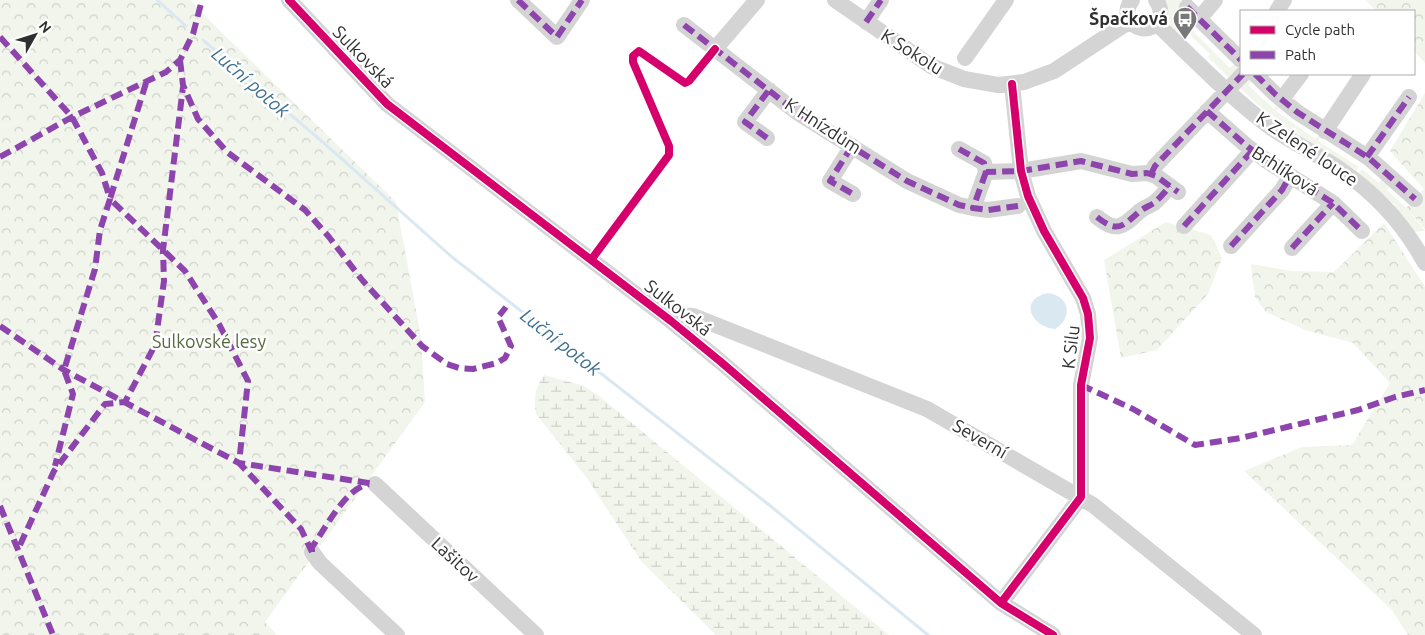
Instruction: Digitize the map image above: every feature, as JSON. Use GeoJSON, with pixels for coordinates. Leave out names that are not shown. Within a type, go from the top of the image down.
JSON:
{"type":"FeatureCollection","features":[{"type":"Feature","properties":{"kind":"street","name":"Sulkovská"},"geometry":{"type":"LineString","coordinates":[[289,0],[387,104],[671,321],[1002,603],[1053,635]]}},
{"type":"Feature","properties":{"kind":"street"},"geometry":{"type":"LineString","coordinates":[[518,0],[557,37],[582,0]]}},
{"type":"Feature","properties":{"kind":"street"},"geometry":{"type":"LineString","coordinates":[[715,49],[757,0]]}},
{"type":"Feature","properties":{"kind":"street","name":"K Sokolu"},"geometry":{"type":"LineString","coordinates":[[835,0],[931,66],[947,74],[998,85],[1040,78],[1130,22]]}},
{"type":"Feature","properties":{"kind":"street"},"geometry":{"type":"LineString","coordinates":[[866,22],[881,0]]}},
{"type":"Feature","properties":{"kind":"street"},"geometry":{"type":"LineString","coordinates":[[965,58],[1006,0]]}},
{"type":"Feature","properties":{"kind":"street"},"geometry":{"type":"LineString","coordinates":[[1130,1],[1127,10],[1130,22],[1136,27],[1145,29],[1156,24],[1161,11],[1156,0]]}},
{"type":"Feature","properties":{"kind":"street"},"geometry":{"type":"LineString","coordinates":[[1199,19],[1215,0]]}},
{"type":"Feature","properties":{"kind":"street"},"geometry":{"type":"LineString","coordinates":[[1187,7],[1240,59]]}},
{"type":"Feature","properties":{"kind":"street","name":"K Zelené louce"},"geometry":{"type":"LineString","coordinates":[[1156,24],[1256,116],[1279,134],[1339,169],[1371,194],[1401,226],[1425,262]]}},
{"type":"Feature","properties":{"kind":"street","name":"K Hnízdům"},"geometry":{"type":"LineString","coordinates":[[684,25],[798,113],[907,180],[959,204],[973,208],[988,210],[1018,206]]}},
{"type":"Feature","properties":{"kind":"street"},"geometry":{"type":"LineString","coordinates":[[1151,174],[1155,166],[1242,75]]}},
{"type":"Feature","properties":{"kind":"street"},"geometry":{"type":"LineString","coordinates":[[1256,75],[1282,99],[1325,131],[1367,157],[1415,199]]}},
{"type":"Feature","properties":{"kind":"street"},"geometry":{"type":"LineString","coordinates":[[1282,99],[1300,75]]}},
{"type":"Feature","properties":{"kind":"street"},"geometry":{"type":"LineString","coordinates":[[1325,131],[1362,75]]}},
{"type":"Feature","properties":{"kind":"street","name":"K Silu"},"geometry":{"type":"LineString","coordinates":[[1012,84],[1021,171],[1028,196],[1044,231],[1080,291],[1088,314],[1090,338],[1081,385],[1081,497]]}},
{"type":"Feature","properties":{"kind":"street"},"geometry":{"type":"LineString","coordinates":[[767,138],[745,122],[769,90]]}},
{"type":"Feature","properties":{"kind":"street"},"geometry":{"type":"LineString","coordinates":[[1367,157],[1409,97]]}},
{"type":"Feature","properties":{"kind":"street","name":"Brhlíková"},"geometry":{"type":"LineString","coordinates":[[1207,111],[1252,151],[1333,203],[1362,231]]}},
{"type":"Feature","properties":{"kind":"street"},"geometry":{"type":"LineString","coordinates":[[852,146],[830,181],[853,194]]}},
{"type":"Feature","properties":{"kind":"street"},"geometry":{"type":"LineString","coordinates":[[959,149],[984,163],[986,172],[973,208]]}},
{"type":"Feature","properties":{"kind":"street"},"geometry":{"type":"LineString","coordinates":[[1184,226],[1252,151]]}},
{"type":"Feature","properties":{"kind":"street"},"geometry":{"type":"LineString","coordinates":[[986,172],[1021,171],[1081,161],[1132,174],[1151,174],[1174,189],[1140,211],[1127,224],[1118,226],[1108,225],[1097,217]]}},
{"type":"Feature","properties":{"kind":"street"},"geometry":{"type":"LineString","coordinates":[[1231,246],[1282,190],[1290,176]]}},
{"type":"Feature","properties":{"kind":"street"},"geometry":{"type":"LineString","coordinates":[[1292,248],[1333,203]]}},
{"type":"Feature","properties":{"kind":"street","name":"Severní"},"geometry":{"type":"LineString","coordinates":[[671,321],[678,316],[693,316],[927,409],[1093,505],[1254,635]]}},
{"type":"Feature","properties":{"kind":"street","name":"Lašitov"},"geometry":{"type":"LineString","coordinates":[[375,484],[536,635]]}},
{"type":"Feature","properties":{"kind":"street"},"geometry":{"type":"LineString","coordinates":[[1002,603],[1081,497]]}},
{"type":"Feature","properties":{"kind":"street"},"geometry":{"type":"LineString","coordinates":[[312,552],[320,563],[397,635]]}},
{"type":"Feature","properties":{"kind":"green space","name":"Sulkovské lesy"},"geometry":{"type":"Polygon","coordinates":[[[0,0],[191,0],[210,21],[396,202],[421,338],[425,402],[265,622],[277,635],[0,635],[0,0]]]}},
{"type":"Feature","properties":{"kind":"green space"},"geometry":{"type":"Polygon","coordinates":[[[1164,0],[1193,0],[1178,16],[1191,30],[1188,33],[1181,27],[1176,32],[1173,28],[1167,17],[1164,0]]]}},
{"type":"Feature","properties":{"kind":"green space"},"geometry":{"type":"Polygon","coordinates":[[[1366,0],[1425,0],[1425,63],[1415,52],[1415,10],[1375,10],[1366,0]]]}},
{"type":"Feature","properties":{"kind":"green space"},"geometry":{"type":"Polygon","coordinates":[[[1193,31],[1230,68],[1236,62],[1238,69],[1230,79],[1208,57],[1210,54],[1190,35],[1193,31]]]}},
{"type":"Feature","properties":{"kind":"green space"},"geometry":{"type":"Polygon","coordinates":[[[1244,79],[1254,79],[1248,85],[1274,109],[1279,104],[1281,105],[1276,111],[1315,139],[1320,133],[1322,134],[1318,141],[1359,167],[1356,170],[1283,125],[1238,86],[1244,79]]]}},
{"type":"Feature","properties":{"kind":"green space"},"geometry":{"type":"Polygon","coordinates":[[[1425,93],[1425,229],[1406,208],[1424,189],[1390,151],[1425,93]]]}},
{"type":"Feature","properties":{"kind":"green space"},"geometry":{"type":"Polygon","coordinates":[[[1362,169],[1379,183],[1384,177],[1392,184],[1387,190],[1406,208],[1425,231],[1412,232],[1393,208],[1395,205],[1359,173],[1362,169]]]}},
{"type":"Feature","properties":{"kind":"green space"},"geometry":{"type":"Polygon","coordinates":[[[1166,222],[1211,235],[1222,258],[1208,294],[1157,350],[1121,358],[1104,260],[1166,222]]]}},
{"type":"Feature","properties":{"kind":"green space"},"geometry":{"type":"Polygon","coordinates":[[[1384,223],[1425,287],[1425,635],[1408,635],[1392,610],[1244,471],[1302,447],[1352,445],[1390,383],[1353,343],[1305,330],[1266,312],[1255,297],[1251,264],[1291,271],[1334,272],[1384,223]]]}},
{"type":"Feature","properties":{"kind":"green space"},"geometry":{"type":"Polygon","coordinates":[[[544,375],[584,386],[599,396],[889,635],[716,635],[641,561],[587,478],[536,414],[536,393],[544,375]]]}},
{"type":"Feature","properties":{"kind":"shaded area"},"geometry":{"type":"Polygon","coordinates":[[[1048,293],[1061,298],[1066,308],[1065,319],[1055,329],[1040,323],[1031,312],[1033,301],[1039,296],[1048,293]]]}},
{"type":"Feature","properties":{"kind":"waterway","name":"Luční potok"},"geometry":{"type":"LineString","coordinates":[[157,0],[186,26]]}},
{"type":"Feature","properties":{"kind":"waterway","name":"Luční potok"},"geometry":{"type":"LineString","coordinates":[[203,40],[325,144],[452,257],[768,504],[928,635]]}},
{"type":"Feature","properties":{"kind":"marked path"},"geometry":{"type":"LineString","coordinates":[[0,157],[72,117],[166,72],[180,60],[193,34],[202,0]]}},
{"type":"Feature","properties":{"kind":"marked path"},"geometry":{"type":"LineString","coordinates":[[518,0],[557,37],[582,0]]}},
{"type":"Feature","properties":{"kind":"marked path"},"geometry":{"type":"LineString","coordinates":[[866,22],[881,0]]}},
{"type":"Feature","properties":{"kind":"marked path"},"geometry":{"type":"LineString","coordinates":[[1187,7],[1240,59]]}},
{"type":"Feature","properties":{"kind":"marked path"},"geometry":{"type":"LineString","coordinates":[[684,25],[798,113],[907,181],[959,205],[973,208]]}},
{"type":"Feature","properties":{"kind":"marked path"},"geometry":{"type":"LineString","coordinates":[[0,37],[72,117],[102,173],[110,199],[100,230],[95,269],[64,370],[73,394],[55,466]]}},
{"type":"Feature","properties":{"kind":"marked path"},"geometry":{"type":"LineString","coordinates":[[180,60],[183,85],[198,119],[227,152],[305,210],[329,237],[363,281],[422,346],[447,364],[459,368],[473,369],[497,363],[505,358],[511,346],[498,317],[506,307]]}},
{"type":"Feature","properties":{"kind":"marked path"},"geometry":{"type":"LineString","coordinates":[[1151,174],[1155,166],[1242,75]]}},
{"type":"Feature","properties":{"kind":"marked path"},"geometry":{"type":"LineString","coordinates":[[1256,75],[1297,112],[1369,158],[1415,199]]}},
{"type":"Feature","properties":{"kind":"marked path"},"geometry":{"type":"LineString","coordinates":[[146,83],[110,199],[185,271],[219,324],[248,381],[239,463],[301,529],[312,552]]}},
{"type":"Feature","properties":{"kind":"marked path"},"geometry":{"type":"LineString","coordinates":[[20,545],[54,471],[105,404],[125,402],[155,345],[164,281],[163,250],[183,87]]}},
{"type":"Feature","properties":{"kind":"marked path"},"geometry":{"type":"LineString","coordinates":[[767,138],[745,122],[769,90]]}},
{"type":"Feature","properties":{"kind":"marked path"},"geometry":{"type":"LineString","coordinates":[[1367,157],[1409,97]]}},
{"type":"Feature","properties":{"kind":"marked path"},"geometry":{"type":"LineString","coordinates":[[1207,111],[1267,161],[1333,203],[1362,231]]}},
{"type":"Feature","properties":{"kind":"marked path"},"geometry":{"type":"LineString","coordinates":[[852,146],[830,181],[853,194]]}},
{"type":"Feature","properties":{"kind":"marked path"},"geometry":{"type":"LineString","coordinates":[[959,149],[984,163],[986,172],[1021,171],[1081,161],[1132,174],[1147,173],[1156,176],[1178,192]]}},
{"type":"Feature","properties":{"kind":"marked path"},"geometry":{"type":"LineString","coordinates":[[1184,226],[1252,151]]}},
{"type":"Feature","properties":{"kind":"marked path"},"geometry":{"type":"LineString","coordinates":[[986,172],[973,208],[988,210],[1018,206]]}},
{"type":"Feature","properties":{"kind":"marked path"},"geometry":{"type":"LineString","coordinates":[[1231,246],[1282,190],[1290,176]]}},
{"type":"Feature","properties":{"kind":"marked path"},"geometry":{"type":"LineString","coordinates":[[1097,217],[1115,227],[1120,226],[1154,203],[1170,186]]}},
{"type":"Feature","properties":{"kind":"marked path"},"geometry":{"type":"LineString","coordinates":[[1292,248],[1333,203]]}},
{"type":"Feature","properties":{"kind":"marked path"},"geometry":{"type":"LineString","coordinates":[[0,326],[64,370],[239,463],[375,484]]}},
{"type":"Feature","properties":{"kind":"marked path"},"geometry":{"type":"LineString","coordinates":[[1081,385],[1133,409],[1195,445],[1241,438],[1358,410],[1395,397],[1425,390]]}},
{"type":"Feature","properties":{"kind":"marked path"},"geometry":{"type":"LineString","coordinates":[[312,552],[312,547],[344,501],[360,487],[369,484]]}},
{"type":"Feature","properties":{"kind":"marked path"},"geometry":{"type":"LineString","coordinates":[[0,506],[53,635]]}},
{"type":"Feature","properties":{"kind":"cycle path"},"geometry":{"type":"LineString","coordinates":[[289,0],[387,104],[671,321],[1001,603],[1053,635]]}},
{"type":"Feature","properties":{"kind":"cycle path"},"geometry":{"type":"LineString","coordinates":[[591,260],[669,155],[669,146],[633,62],[633,56],[639,51],[685,83],[689,81],[715,49]]}},
{"type":"Feature","properties":{"kind":"cycle path"},"geometry":{"type":"LineString","coordinates":[[1001,603],[1081,497],[1081,385],[1090,338],[1088,314],[1083,298],[1044,231],[1028,196],[1021,171],[1012,84]]}},
{"type":"Feature","properties":{"kind":"place","name":"Špačková"},"geometry":{"type":"Point","coordinates":[1185,40]}}]}
